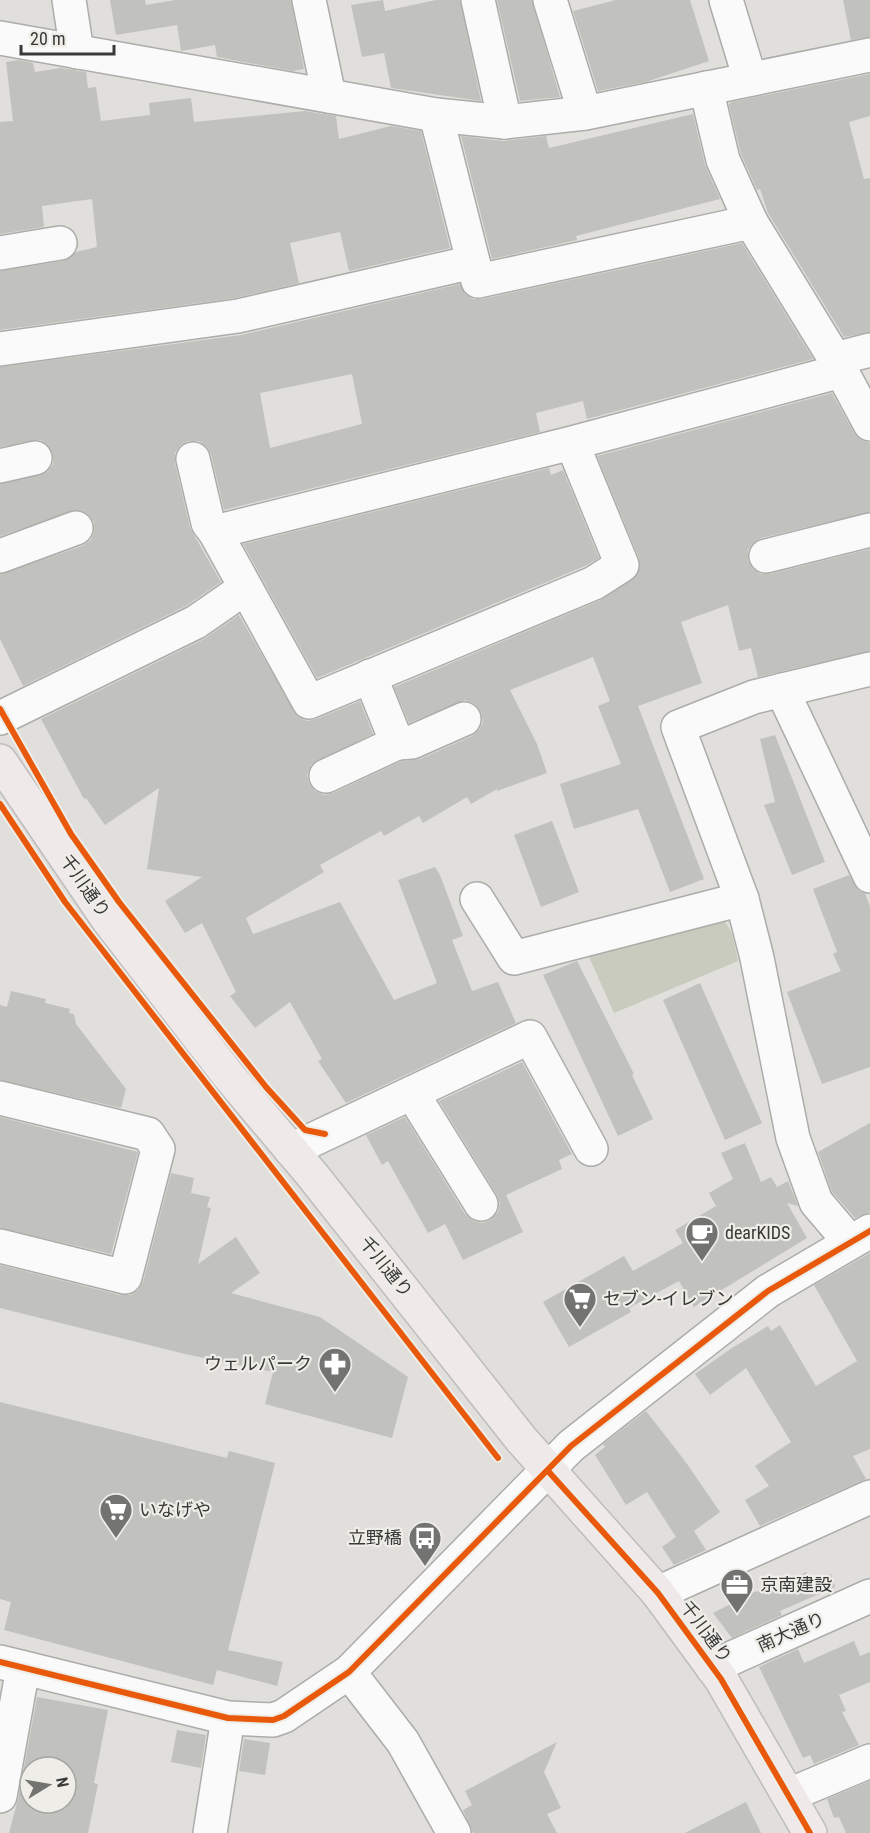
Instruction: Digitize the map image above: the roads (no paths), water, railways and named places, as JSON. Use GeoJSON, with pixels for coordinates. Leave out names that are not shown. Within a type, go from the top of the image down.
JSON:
{"type":"FeatureCollection","features":[{"type":"Feature","properties":{"kind":"main road","name":"千川通り"},"geometry":{"type":"LineString","coordinates":[[0,760],[70,867],[228,1075],[291,1150],[548,1472],[658,1593],[712,1667],[810,1833]]}},
{"type":"Feature","properties":{"kind":"street"},"geometry":{"type":"LineString","coordinates":[[69,0],[77,51]]}},
{"type":"Feature","properties":{"kind":"street"},"geometry":{"type":"LineString","coordinates":[[309,0],[329,96]]}},
{"type":"Feature","properties":{"kind":"street"},"geometry":{"type":"LineString","coordinates":[[478,0],[505,122]]}},
{"type":"Feature","properties":{"kind":"street"},"geometry":{"type":"LineString","coordinates":[[550,0],[585,113]]}},
{"type":"Feature","properties":{"kind":"street"},"geometry":{"type":"LineString","coordinates":[[726,0],[750,79]]}},
{"type":"Feature","properties":{"kind":"street"},"geometry":{"type":"LineString","coordinates":[[0,38],[436,115],[505,122],[585,113],[870,55]]}},
{"type":"Feature","properties":{"kind":"street"},"geometry":{"type":"LineString","coordinates":[[706,88],[723,160],[751,222],[838,365],[870,424]]}},
{"type":"Feature","properties":{"kind":"street"},"geometry":{"type":"LineString","coordinates":[[436,115],[478,281],[751,222]]}},
{"type":"Feature","properties":{"kind":"street"},"geometry":{"type":"LineString","coordinates":[[0,254],[60,243]]}},
{"type":"Feature","properties":{"kind":"street"},"geometry":{"type":"LineString","coordinates":[[0,349],[238,316],[473,262]]}},
{"type":"Feature","properties":{"kind":"street"},"geometry":{"type":"LineString","coordinates":[[215,532],[572,443],[838,365],[870,350]]}},
{"type":"Feature","properties":{"kind":"street"},"geometry":{"type":"LineString","coordinates":[[193,459],[208,523],[309,702],[594,583],[622,565],[572,443]]}},
{"type":"Feature","properties":{"kind":"street"},"geometry":{"type":"LineString","coordinates":[[0,466],[35,458]]}},
{"type":"Feature","properties":{"kind":"street"},"geometry":{"type":"LineString","coordinates":[[0,556],[76,528]]}},
{"type":"Feature","properties":{"kind":"street"},"geometry":{"type":"LineString","coordinates":[[766,556],[870,531]]}},
{"type":"Feature","properties":{"kind":"street"},"geometry":{"type":"LineString","coordinates":[[0,718],[196,622],[245,588]]}},
{"type":"Feature","properties":{"kind":"street"},"geometry":{"type":"LineString","coordinates":[[0,1796],[11,1665],[228,1718],[273,1720],[349,1672],[548,1472],[571,1446],[768,1291],[860,1237],[816,1202],[793,1138],[757,958],[742,899],[678,728],[754,697],[870,669]]}},
{"type":"Feature","properties":{"kind":"street"},"geometry":{"type":"LineString","coordinates":[[370,676],[397,743]]}},
{"type":"Feature","properties":{"kind":"street"},"geometry":{"type":"LineString","coordinates":[[782,690],[870,876]]}},
{"type":"Feature","properties":{"kind":"street"},"geometry":{"type":"LineString","coordinates":[[326,776],[397,743],[412,742],[464,719]]}},
{"type":"Feature","properties":{"kind":"street"},"geometry":{"type":"LineString","coordinates":[[477,899],[514,958],[742,899]]}},
{"type":"Feature","properties":{"kind":"street"},"geometry":{"type":"LineString","coordinates":[[291,1150],[530,1037],[591,1149]]}},
{"type":"Feature","properties":{"kind":"street"},"geometry":{"type":"LineString","coordinates":[[412,1093],[481,1204]]}},
{"type":"Feature","properties":{"kind":"street"},"geometry":{"type":"LineString","coordinates":[[0,1098],[148,1134],[158,1149],[125,1277],[0,1246]]}},
{"type":"Feature","properties":{"kind":"street"},"geometry":{"type":"LineString","coordinates":[[658,1593],[870,1497]]}},
{"type":"Feature","properties":{"kind":"street","name":"南大通り"},"geometry":{"type":"LineString","coordinates":[[712,1667],[870,1596]]}},
{"type":"Feature","properties":{"kind":"street"},"geometry":{"type":"LineString","coordinates":[[349,1672],[403,1742],[453,1833]]}},
{"type":"Feature","properties":{"kind":"street"},"geometry":{"type":"LineString","coordinates":[[210,1833],[228,1718]]}},
{"type":"Feature","properties":{"kind":"street"},"geometry":{"type":"LineString","coordinates":[[789,1796],[870,1761]]}},
{"type":"Feature","properties":{"kind":"place","name":"dearKIDS"},"geometry":{"type":"Point","coordinates":[702,1262]}},
{"type":"Feature","properties":{"kind":"place","name":"セブン-イレブン"},"geometry":{"type":"Point","coordinates":[580,1328]}},
{"type":"Feature","properties":{"kind":"place","name":"ウェルパーク"},"geometry":{"type":"Point","coordinates":[335,1393]}},
{"type":"Feature","properties":{"kind":"place","name":"いなげや"},"geometry":{"type":"Point","coordinates":[116,1539]}},
{"type":"Feature","properties":{"kind":"place","name":"立野橋"},"geometry":{"type":"Point","coordinates":[425,1567]}},
{"type":"Feature","properties":{"kind":"place","name":"京南建設"},"geometry":{"type":"Point","coordinates":[737,1614]}}]}
